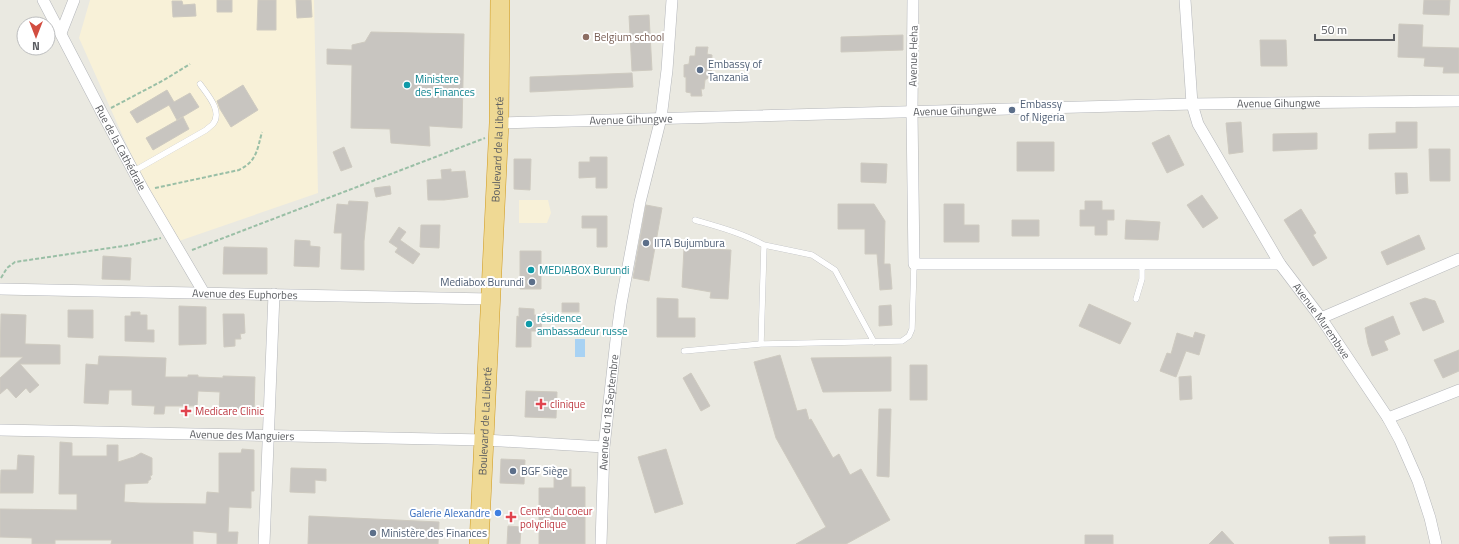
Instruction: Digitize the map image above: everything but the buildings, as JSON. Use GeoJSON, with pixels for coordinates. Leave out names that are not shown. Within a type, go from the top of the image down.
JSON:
{"type":"FeatureCollection","features":[{"type":"Feature","properties":{"kind":"highway","name":"Boulevard de la Liberté"},"geometry":{"type":"LineString","coordinates":[[490,299],[499,128],[500,0]]}},
{"type":"Feature","properties":{"kind":"highway","name":"Boulevard de La Liberté"},"geometry":{"type":"LineString","coordinates":[[480,544],[490,299]]}},
{"type":"Feature","properties":{"kind":"street","name":"Rue de la Cathédrale"},"geometry":{"type":"LineString","coordinates":[[43,0],[144,191],[204,293]]}},
{"type":"Feature","properties":{"kind":"street"},"geometry":{"type":"LineString","coordinates":[[61,33],[74,0]]}},
{"type":"Feature","properties":{"kind":"street","name":"Avenue du 18 Septembre"},"geometry":{"type":"LineString","coordinates":[[601,544],[604,447],[621,304],[640,202],[661,118],[667,70],[672,0]]}},
{"type":"Feature","properties":{"kind":"street","name":"Avenue Heha"},"geometry":{"type":"LineString","coordinates":[[914,0],[912,112],[914,264]]}},
{"type":"Feature","properties":{"kind":"street","name":"Avenue Murembwe"},"geometry":{"type":"LineString","coordinates":[[1185,0],[1192,104],[1198,124],[1280,264],[1321,318],[1388,418],[1400,440],[1418,481],[1430,518],[1436,544]]}},
{"type":"Feature","properties":{"kind":"street","name":"Avenue Gihungwe"},"geometry":{"type":"LineString","coordinates":[[499,128],[661,118],[1192,104],[1459,101]]}},
{"type":"Feature","properties":{"kind":"street"},"geometry":{"type":"LineString","coordinates":[[1321,318],[1459,260]]}},
{"type":"Feature","properties":{"kind":"street"},"geometry":{"type":"LineString","coordinates":[[914,264],[1280,264]]}},
{"type":"Feature","properties":{"kind":"street","name":"Avenue des Euphorbes"},"geometry":{"type":"LineString","coordinates":[[0,289],[490,299]]}},
{"type":"Feature","properties":{"kind":"street"},"geometry":{"type":"LineString","coordinates":[[264,544],[274,294]]}},
{"type":"Feature","properties":{"kind":"street"},"geometry":{"type":"LineString","coordinates":[[1388,418],[1459,390]]}},
{"type":"Feature","properties":{"kind":"street","name":"Avenue des Manguiers"},"geometry":{"type":"LineString","coordinates":[[0,430],[485,440],[604,447]]}},
{"type":"Feature","properties":{"kind":"lane"},"geometry":{"type":"LineString","coordinates":[[134,171],[206,130],[214,123],[216,115],[214,106],[200,84]]}},
{"type":"Feature","properties":{"kind":"lane"},"geometry":{"type":"LineString","coordinates":[[696,220],[730,230],[764,245],[812,255],[835,270],[874,342]]}},
{"type":"Feature","properties":{"kind":"lane"},"geometry":{"type":"LineString","coordinates":[[761,344],[764,245]]}},
{"type":"Feature","properties":{"kind":"lane"},"geometry":{"type":"LineString","coordinates":[[684,351],[761,344],[902,341],[909,336],[912,329],[914,264]]}},
{"type":"Feature","properties":{"kind":"lane"},"geometry":{"type":"LineString","coordinates":[[1136,299],[1142,279],[1142,265]]}},
{"type":"Feature","properties":{"kind":"path"},"geometry":{"type":"LineString","coordinates":[[101,111],[111,108],[164,80],[190,64]]}},
{"type":"Feature","properties":{"kind":"path"},"geometry":{"type":"LineString","coordinates":[[181,254],[499,128]]}},
{"type":"Feature","properties":{"kind":"path"},"geometry":{"type":"LineString","coordinates":[[144,191],[238,170],[247,166],[255,157],[262,132]]}},
{"type":"Feature","properties":{"kind":"path"},"geometry":{"type":"LineString","coordinates":[[0,281],[7,268],[15,262],[130,245],[171,236]]}},
{"type":"Feature","properties":{"kind":"shaded area"},"geometry":{"type":"Polygon","coordinates":[[[90,0],[314,0],[318,193],[179,241],[152,197],[79,38],[90,0]]]}},
{"type":"Feature","properties":{"kind":"shaded area"},"geometry":{"type":"Polygon","coordinates":[[[519,200],[548,200],[551,213],[547,223],[519,223],[519,200]]]}},
{"type":"Feature","properties":{"kind":"water"},"geometry":{"type":"Polygon","coordinates":[[[575,339],[585,339],[585,357],[575,357],[575,339]]]}},
{"type":"Feature","properties":{"kind":"place","name":"Belgium school"},"geometry":{"type":"Point","coordinates":[586,37]}},
{"type":"Feature","properties":{"kind":"place","name":"Embassy of Tanzania"},"geometry":{"type":"Point","coordinates":[700,70]}},
{"type":"Feature","properties":{"kind":"place","name":"Ministere des Finances"},"geometry":{"type":"Point","coordinates":[407,85]}},
{"type":"Feature","properties":{"kind":"place","name":"Embassy of Nigeria"},"geometry":{"type":"Point","coordinates":[1012,110]}},
{"type":"Feature","properties":{"kind":"place","name":"IITA Bujumbura"},"geometry":{"type":"Point","coordinates":[646,243]}},
{"type":"Feature","properties":{"kind":"place","name":"MEDIABOX Burundi"},"geometry":{"type":"Point","coordinates":[531,270]}},
{"type":"Feature","properties":{"kind":"place","name":"Mediabox Burundi"},"geometry":{"type":"Point","coordinates":[532,282]}},
{"type":"Feature","properties":{"kind":"place","name":"résidence ambassadeur russe"},"geometry":{"type":"Point","coordinates":[529,324]}},
{"type":"Feature","properties":{"kind":"place","name":"clinique"},"geometry":{"type":"Point","coordinates":[541,404]}},
{"type":"Feature","properties":{"kind":"place","name":"Medicare Clinic"},"geometry":{"type":"Point","coordinates":[186,411]}},
{"type":"Feature","properties":{"kind":"place","name":"BGF Siège"},"geometry":{"type":"Point","coordinates":[513,471]}},
{"type":"Feature","properties":{"kind":"place","name":"Galerie Alexandre"},"geometry":{"type":"Point","coordinates":[498,513]}},
{"type":"Feature","properties":{"kind":"place","name":"Centre du coeur polyclique"},"geometry":{"type":"Point","coordinates":[511,517]}},
{"type":"Feature","properties":{"kind":"place","name":"Ministère des Finances"},"geometry":{"type":"Point","coordinates":[373,533]}}]}
